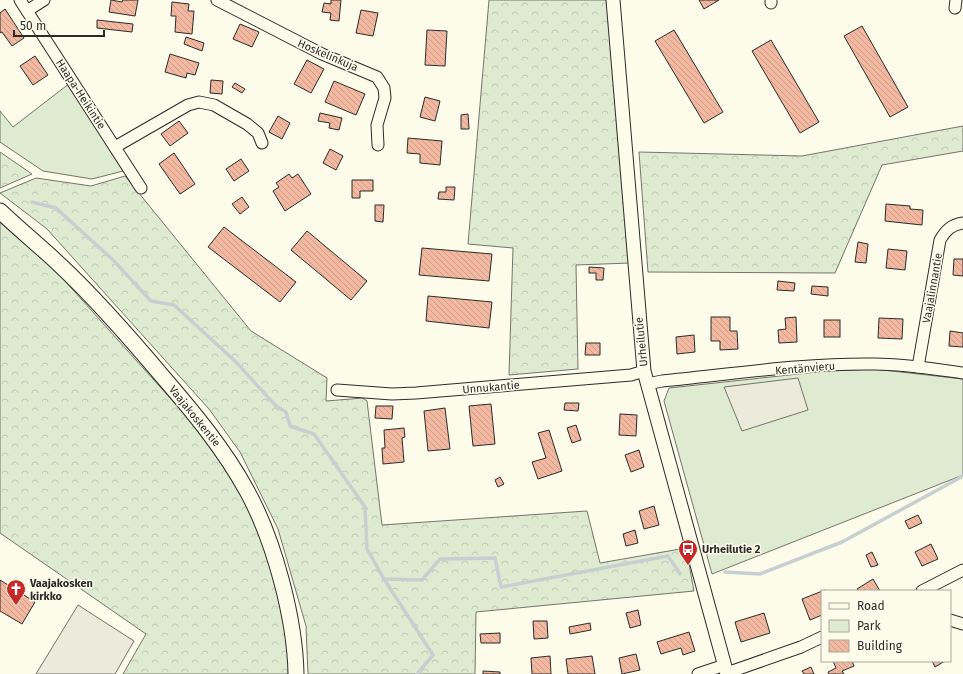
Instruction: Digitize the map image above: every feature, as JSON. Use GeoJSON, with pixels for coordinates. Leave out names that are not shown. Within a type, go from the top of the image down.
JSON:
{"type":"FeatureCollection","features":[{"type":"Feature","properties":{"kind":"main road","name":"Vaajakoskentie"},"geometry":{"type":"LineString","coordinates":[[0,212],[72,278],[140,350],[219,444],[248,492],[267,534],[283,589],[290,623],[296,674]]}},
{"type":"Feature","properties":{"kind":"street","name":"Haapa-Heikintie"},"geometry":{"type":"LineString","coordinates":[[20,0],[141,188]]}},
{"type":"Feature","properties":{"kind":"street"},"geometry":{"type":"LineString","coordinates":[[27,11],[44,0]]}},
{"type":"Feature","properties":{"kind":"street","name":"Hoskelinkuja"},"geometry":{"type":"LineString","coordinates":[[217,0],[322,54],[377,77],[384,88],[385,98],[378,125],[378,145]]}},
{"type":"Feature","properties":{"kind":"street","name":"Urheilutie"},"geometry":{"type":"LineString","coordinates":[[613,0],[645,377],[726,671]]}},
{"type":"Feature","properties":{"kind":"street"},"geometry":{"type":"LineString","coordinates":[[115,147],[188,105],[199,102],[214,105],[247,124],[258,133],[262,143]]}},
{"type":"Feature","properties":{"kind":"street","name":"Vaajalinnantie"},"geometry":{"type":"LineString","coordinates":[[918,367],[940,240],[946,230],[955,224],[963,223]]}},
{"type":"Feature","properties":{"kind":"street","name":"Kentänvieru"},"geometry":{"type":"LineString","coordinates":[[645,377],[662,381],[822,365],[876,364],[918,367],[963,373]]}},
{"type":"Feature","properties":{"kind":"street","name":"Unnukantie"},"geometry":{"type":"LineString","coordinates":[[337,390],[392,394],[416,393],[631,375],[645,377]]}},
{"type":"Feature","properties":{"kind":"street"},"geometry":{"type":"LineString","coordinates":[[924,590],[963,570]]}},
{"type":"Feature","properties":{"kind":"street"},"geometry":{"type":"LineString","coordinates":[[951,620],[963,624]]}},
{"type":"Feature","properties":{"kind":"street"},"geometry":{"type":"LineString","coordinates":[[698,674],[726,671],[801,646],[821,637]]}},
{"type":"Feature","properties":{"kind":"green space"},"geometry":{"type":"Polygon","coordinates":[[[489,0],[611,0],[630,263],[576,265],[578,369],[509,375],[513,248],[468,244],[489,0]]]}},
{"type":"Feature","properties":{"kind":"green space"},"geometry":{"type":"Polygon","coordinates":[[[70,83],[123,171],[92,179],[43,171],[0,142],[0,111],[13,127],[70,83]]]}},
{"type":"Feature","properties":{"kind":"green space"},"geometry":{"type":"Polygon","coordinates":[[[963,126],[963,151],[882,165],[835,273],[648,272],[639,152],[802,156],[963,126]]]}},
{"type":"Feature","properties":{"kind":"green space"},"geometry":{"type":"Polygon","coordinates":[[[0,152],[32,174],[0,188],[0,152]]]}},
{"type":"Feature","properties":{"kind":"green space"},"geometry":{"type":"Polygon","coordinates":[[[125,176],[251,331],[327,378],[326,401],[363,398],[367,401],[382,525],[587,511],[600,563],[686,548],[694,591],[476,612],[475,674],[308,674],[306,626],[278,529],[240,452],[209,409],[47,229],[0,193],[36,178],[91,186],[125,176]]]}},
{"type":"Feature","properties":{"kind":"green space"},"geometry":{"type":"Polygon","coordinates":[[[0,222],[56,271],[214,447],[242,493],[261,537],[275,582],[284,625],[290,674],[123,674],[146,634],[0,533],[0,222]]]}},
{"type":"Feature","properties":{"kind":"green space"},"geometry":{"type":"Polygon","coordinates":[[[874,369],[963,379],[963,475],[712,574],[664,401],[669,388],[826,371],[874,369]]]}},
{"type":"Feature","properties":{"kind":"shaded area"},"geometry":{"type":"Polygon","coordinates":[[[798,378],[808,410],[742,431],[724,387],[798,378]]]}},
{"type":"Feature","properties":{"kind":"shaded area"},"geometry":{"type":"Polygon","coordinates":[[[78,605],[134,641],[115,674],[36,674],[78,605]]]}},
{"type":"Feature","properties":{"kind":"building"},"geometry":{"type":"Polygon","coordinates":[[[111,0],[122,2],[123,0],[138,0],[135,16],[109,12],[111,0]]]}},
{"type":"Feature","properties":{"kind":"building"},"geometry":{"type":"Polygon","coordinates":[[[331,0],[341,0],[339,21],[330,20],[331,13],[322,12],[324,3],[331,4],[331,0]]]}},
{"type":"Feature","properties":{"kind":"building"},"geometry":{"type":"Polygon","coordinates":[[[699,0],[719,0],[704,9],[699,0]]]}},
{"type":"Feature","properties":{"kind":"building"},"geometry":{"type":"Polygon","coordinates":[[[172,2],[189,4],[188,11],[194,11],[192,34],[175,32],[176,16],[171,16],[172,2]]]}},
{"type":"Feature","properties":{"kind":"building"},"geometry":{"type":"Polygon","coordinates":[[[5,9],[24,38],[12,46],[2,32],[0,33],[0,13],[5,9]]]}},
{"type":"Feature","properties":{"kind":"building"},"geometry":{"type":"Polygon","coordinates":[[[361,10],[378,13],[373,36],[356,33],[361,10]]]}},
{"type":"Feature","properties":{"kind":"building"},"geometry":{"type":"Polygon","coordinates":[[[97,20],[133,24],[132,32],[97,28],[97,20]]]}},
{"type":"Feature","properties":{"kind":"building"},"geometry":{"type":"Polygon","coordinates":[[[240,24],[259,32],[252,47],[233,39],[240,24]]]}},
{"type":"Feature","properties":{"kind":"building"},"geometry":{"type":"Polygon","coordinates":[[[862,26],[908,107],[890,117],[844,36],[862,26]]]}},
{"type":"Feature","properties":{"kind":"building"},"geometry":{"type":"Polygon","coordinates":[[[427,30],[447,31],[445,66],[425,65],[427,30]]]}},
{"type":"Feature","properties":{"kind":"building"},"geometry":{"type":"Polygon","coordinates":[[[674,30],[723,112],[704,123],[655,41],[674,30]]]}},
{"type":"Feature","properties":{"kind":"building"},"geometry":{"type":"Polygon","coordinates":[[[186,37],[204,43],[202,51],[184,44],[186,37]]]}},
{"type":"Feature","properties":{"kind":"building"},"geometry":{"type":"Polygon","coordinates":[[[771,40],[819,122],[800,133],[752,51],[771,40]]]}},
{"type":"Feature","properties":{"kind":"building"},"geometry":{"type":"Polygon","coordinates":[[[170,54],[199,63],[195,75],[187,73],[186,78],[165,72],[170,54]]]}},
{"type":"Feature","properties":{"kind":"building"},"geometry":{"type":"Polygon","coordinates":[[[35,56],[48,75],[33,85],[20,66],[35,56]]]}},
{"type":"Feature","properties":{"kind":"building"},"geometry":{"type":"Polygon","coordinates":[[[307,60],[324,69],[311,93],[294,84],[307,60]]]}},
{"type":"Feature","properties":{"kind":"building"},"geometry":{"type":"Polygon","coordinates":[[[211,80],[223,81],[222,94],[210,93],[211,80]]]}},
{"type":"Feature","properties":{"kind":"building"},"geometry":{"type":"Polygon","coordinates":[[[334,81],[365,94],[356,115],[325,102],[334,81]]]}},
{"type":"Feature","properties":{"kind":"building"},"geometry":{"type":"Polygon","coordinates":[[[235,83],[245,89],[242,93],[232,87],[235,83]]]}},
{"type":"Feature","properties":{"kind":"building"},"geometry":{"type":"Polygon","coordinates":[[[425,97],[440,101],[435,121],[420,117],[425,97]]]}},
{"type":"Feature","properties":{"kind":"building"},"geometry":{"type":"Polygon","coordinates":[[[320,113],[342,118],[339,130],[329,128],[330,123],[318,121],[320,113]]]}},
{"type":"Feature","properties":{"kind":"building"},"geometry":{"type":"Polygon","coordinates":[[[468,114],[469,129],[461,129],[461,115],[468,114]]]}},
{"type":"Feature","properties":{"kind":"building"},"geometry":{"type":"Polygon","coordinates":[[[278,116],[290,123],[282,139],[269,132],[278,116]]]}},
{"type":"Feature","properties":{"kind":"building"},"geometry":{"type":"Polygon","coordinates":[[[179,121],[188,133],[170,146],[161,134],[179,121]]]}},
{"type":"Feature","properties":{"kind":"building"},"geometry":{"type":"Polygon","coordinates":[[[408,138],[442,141],[440,165],[420,163],[420,154],[407,153],[408,138]]]}},
{"type":"Feature","properties":{"kind":"building"},"geometry":{"type":"Polygon","coordinates":[[[330,149],[343,156],[336,170],[323,163],[330,149]]]}},
{"type":"Feature","properties":{"kind":"building"},"geometry":{"type":"Polygon","coordinates":[[[174,153],[195,184],[180,194],[159,164],[174,153]]]}},
{"type":"Feature","properties":{"kind":"building"},"geometry":{"type":"Polygon","coordinates":[[[241,159],[249,171],[234,181],[226,169],[241,159]]]}},
{"type":"Feature","properties":{"kind":"building"},"geometry":{"type":"Polygon","coordinates":[[[289,174],[292,178],[298,174],[311,194],[285,211],[273,191],[279,187],[276,183],[289,174]]]}},
{"type":"Feature","properties":{"kind":"building"},"geometry":{"type":"Polygon","coordinates":[[[352,180],[373,180],[373,191],[360,191],[360,198],[352,198],[352,180]]]}},
{"type":"Feature","properties":{"kind":"building"},"geometry":{"type":"Polygon","coordinates":[[[446,187],[455,187],[454,200],[438,199],[439,192],[446,192],[446,187]]]}},
{"type":"Feature","properties":{"kind":"building"},"geometry":{"type":"Polygon","coordinates":[[[242,197],[249,207],[240,214],[232,204],[242,197]]]}},
{"type":"Feature","properties":{"kind":"building"},"geometry":{"type":"Polygon","coordinates":[[[886,204],[910,206],[910,209],[923,210],[922,225],[885,221],[886,204]]]}},
{"type":"Feature","properties":{"kind":"building"},"geometry":{"type":"Polygon","coordinates":[[[375,205],[384,205],[383,222],[375,221],[375,205]]]}},
{"type":"Feature","properties":{"kind":"building"},"geometry":{"type":"Polygon","coordinates":[[[224,227],[296,282],[280,302],[208,247],[224,227]]]}},
{"type":"Feature","properties":{"kind":"building"},"geometry":{"type":"Polygon","coordinates":[[[307,231],[367,281],[351,300],[291,250],[307,231]]]}},
{"type":"Feature","properties":{"kind":"building"},"geometry":{"type":"Polygon","coordinates":[[[858,242],[868,244],[866,263],[855,262],[858,242]]]}},
{"type":"Feature","properties":{"kind":"building"},"geometry":{"type":"Polygon","coordinates":[[[422,248],[492,254],[489,281],[419,275],[422,248]]]}},
{"type":"Feature","properties":{"kind":"building"},"geometry":{"type":"Polygon","coordinates":[[[888,249],[907,251],[905,270],[886,268],[888,249]]]}},
{"type":"Feature","properties":{"kind":"building"},"geometry":{"type":"Polygon","coordinates":[[[954,259],[963,259],[963,276],[953,275],[954,259]]]}},
{"type":"Feature","properties":{"kind":"building"},"geometry":{"type":"Polygon","coordinates":[[[589,267],[604,268],[603,280],[596,280],[596,273],[589,273],[589,267]]]}},
{"type":"Feature","properties":{"kind":"building"},"geometry":{"type":"Polygon","coordinates":[[[778,281],[795,283],[794,291],[777,290],[778,281]]]}},
{"type":"Feature","properties":{"kind":"building"},"geometry":{"type":"Polygon","coordinates":[[[812,286],[828,287],[828,296],[811,294],[812,286]]]}},
{"type":"Feature","properties":{"kind":"building"},"geometry":{"type":"Polygon","coordinates":[[[428,296],[492,302],[489,328],[426,321],[428,296]]]}},
{"type":"Feature","properties":{"kind":"building"},"geometry":{"type":"Polygon","coordinates":[[[711,317],[730,317],[730,331],[737,331],[738,349],[720,350],[720,341],[711,341],[711,317]]]}},
{"type":"Feature","properties":{"kind":"building"},"geometry":{"type":"Polygon","coordinates":[[[796,317],[797,342],[779,343],[778,330],[786,329],[785,318],[796,317]]]}},
{"type":"Feature","properties":{"kind":"building"},"geometry":{"type":"Polygon","coordinates":[[[879,318],[903,319],[902,339],[878,338],[879,318]]]}},
{"type":"Feature","properties":{"kind":"building"},"geometry":{"type":"Polygon","coordinates":[[[824,320],[840,320],[840,337],[824,337],[824,320]]]}},
{"type":"Feature","properties":{"kind":"building"},"geometry":{"type":"Polygon","coordinates":[[[950,331],[963,333],[963,347],[949,346],[950,331]]]}},
{"type":"Feature","properties":{"kind":"building"},"geometry":{"type":"Polygon","coordinates":[[[694,335],[695,352],[677,354],[676,337],[694,335]]]}},
{"type":"Feature","properties":{"kind":"building"},"geometry":{"type":"Polygon","coordinates":[[[586,343],[600,343],[600,355],[585,355],[586,343]]]}},
{"type":"Feature","properties":{"kind":"building"},"geometry":{"type":"Polygon","coordinates":[[[565,403],[579,403],[578,411],[564,410],[565,403]]]}},
{"type":"Feature","properties":{"kind":"building"},"geometry":{"type":"Polygon","coordinates":[[[491,404],[495,444],[473,446],[469,406],[491,404]]]}},
{"type":"Feature","properties":{"kind":"building"},"geometry":{"type":"Polygon","coordinates":[[[376,406],[393,406],[392,419],[375,418],[376,406]]]}},
{"type":"Feature","properties":{"kind":"building"},"geometry":{"type":"Polygon","coordinates":[[[445,408],[450,449],[428,451],[424,411],[445,408]]]}},
{"type":"Feature","properties":{"kind":"building"},"geometry":{"type":"Polygon","coordinates":[[[620,414],[637,415],[636,436],[619,435],[620,414]]]}},
{"type":"Feature","properties":{"kind":"building"},"geometry":{"type":"Polygon","coordinates":[[[576,425],[581,440],[572,443],[567,428],[576,425]]]}},
{"type":"Feature","properties":{"kind":"building"},"geometry":{"type":"Polygon","coordinates":[[[404,428],[405,437],[402,438],[404,462],[383,464],[382,448],[385,448],[384,430],[404,428]]]}},
{"type":"Feature","properties":{"kind":"building"},"geometry":{"type":"Polygon","coordinates":[[[549,430],[562,471],[538,479],[532,462],[546,458],[538,433],[549,430]]]}},
{"type":"Feature","properties":{"kind":"building"},"geometry":{"type":"Polygon","coordinates":[[[639,450],[644,467],[631,472],[625,455],[639,450]]]}},
{"type":"Feature","properties":{"kind":"building"},"geometry":{"type":"Polygon","coordinates":[[[500,477],[504,484],[498,487],[495,480],[500,477]]]}},
{"type":"Feature","properties":{"kind":"building"},"geometry":{"type":"Polygon","coordinates":[[[654,506],[659,525],[644,529],[639,511],[654,506]]]}},
{"type":"Feature","properties":{"kind":"building"},"geometry":{"type":"Polygon","coordinates":[[[918,515],[922,523],[909,529],[905,521],[918,515]]]}},
{"type":"Feature","properties":{"kind":"building"},"geometry":{"type":"Polygon","coordinates":[[[635,530],[638,543],[626,546],[623,534],[635,530]]]}},
{"type":"Feature","properties":{"kind":"building"},"geometry":{"type":"Polygon","coordinates":[[[931,544],[938,559],[922,566],[915,552],[931,544]]]}},
{"type":"Feature","properties":{"kind":"building"},"geometry":{"type":"Polygon","coordinates":[[[872,552],[878,565],[871,567],[866,555],[872,552]]]}},
{"type":"Feature","properties":{"kind":"building"},"geometry":{"type":"Polygon","coordinates":[[[873,579],[879,590],[858,590],[873,579]]]}},
{"type":"Feature","properties":{"kind":"building","name":"Vaajakosken kirkko"},"geometry":{"type":"Polygon","coordinates":[[[0,580],[35,602],[22,624],[0,611],[0,580]]]}},
{"type":"Feature","properties":{"kind":"building"},"geometry":{"type":"Polygon","coordinates":[[[821,591],[821,615],[810,620],[802,599],[821,591]]]}},
{"type":"Feature","properties":{"kind":"building"},"geometry":{"type":"Polygon","coordinates":[[[638,610],[641,625],[630,628],[626,613],[638,610]]]}},
{"type":"Feature","properties":{"kind":"building"},"geometry":{"type":"Polygon","coordinates":[[[764,613],[770,633],[741,642],[735,622],[764,613]]]}},
{"type":"Feature","properties":{"kind":"building"},"geometry":{"type":"Polygon","coordinates":[[[533,621],[547,621],[548,638],[534,639],[533,621]]]}},
{"type":"Feature","properties":{"kind":"building"},"geometry":{"type":"Polygon","coordinates":[[[590,623],[591,630],[570,634],[569,627],[590,623]]]}},
{"type":"Feature","properties":{"kind":"building"},"geometry":{"type":"Polygon","coordinates":[[[689,632],[695,651],[683,655],[681,648],[661,654],[657,642],[689,632]]]}},
{"type":"Feature","properties":{"kind":"building"},"geometry":{"type":"Polygon","coordinates":[[[500,633],[500,643],[481,643],[480,634],[500,633]]]}},
{"type":"Feature","properties":{"kind":"building"},"geometry":{"type":"Polygon","coordinates":[[[636,654],[640,670],[622,674],[619,658],[636,654]]]}},
{"type":"Feature","properties":{"kind":"building"},"geometry":{"type":"Polygon","coordinates":[[[550,656],[551,674],[532,674],[531,658],[550,656]]]}},
{"type":"Feature","properties":{"kind":"building"},"geometry":{"type":"Polygon","coordinates":[[[592,656],[595,674],[568,674],[566,659],[592,656]]]}},
{"type":"Feature","properties":{"kind":"building"},"geometry":{"type":"Polygon","coordinates":[[[833,662],[852,662],[854,666],[842,671],[844,674],[829,674],[828,672],[836,668],[833,662]]]}},
{"type":"Feature","properties":{"kind":"building"},"geometry":{"type":"Polygon","coordinates":[[[932,662],[943,662],[935,667],[932,662]]]}},
{"type":"Feature","properties":{"kind":"building"},"geometry":{"type":"Polygon","coordinates":[[[811,667],[814,674],[804,674],[802,671],[811,667]]]}},
{"type":"Feature","properties":{"kind":"building"},"geometry":{"type":"Polygon","coordinates":[[[483,671],[500,672],[500,674],[483,674],[483,671]]]}},
{"type":"Feature","properties":{"kind":"waterway"},"geometry":{"type":"LineString","coordinates":[[32,202],[56,208],[113,260],[151,301],[174,305],[236,362],[276,406],[286,412],[290,426],[314,434],[365,507],[367,549],[384,579],[422,580],[440,559],[495,558],[501,587],[668,556],[680,574]]}},
{"type":"Feature","properties":{"kind":"waterway"},"geometry":{"type":"LineString","coordinates":[[725,572],[760,574],[842,542],[963,476]]}},
{"type":"Feature","properties":{"kind":"waterway"},"geometry":{"type":"LineString","coordinates":[[384,579],[433,655],[417,674]]}},
{"type":"Feature","properties":{"kind":"place","name":"Urheilutie 2"},"geometry":{"type":"Point","coordinates":[688,566]}},
{"type":"Feature","properties":{"kind":"place","name":"Vaajakosken kirkko"},"geometry":{"type":"Point","coordinates":[16,606]}}]}
